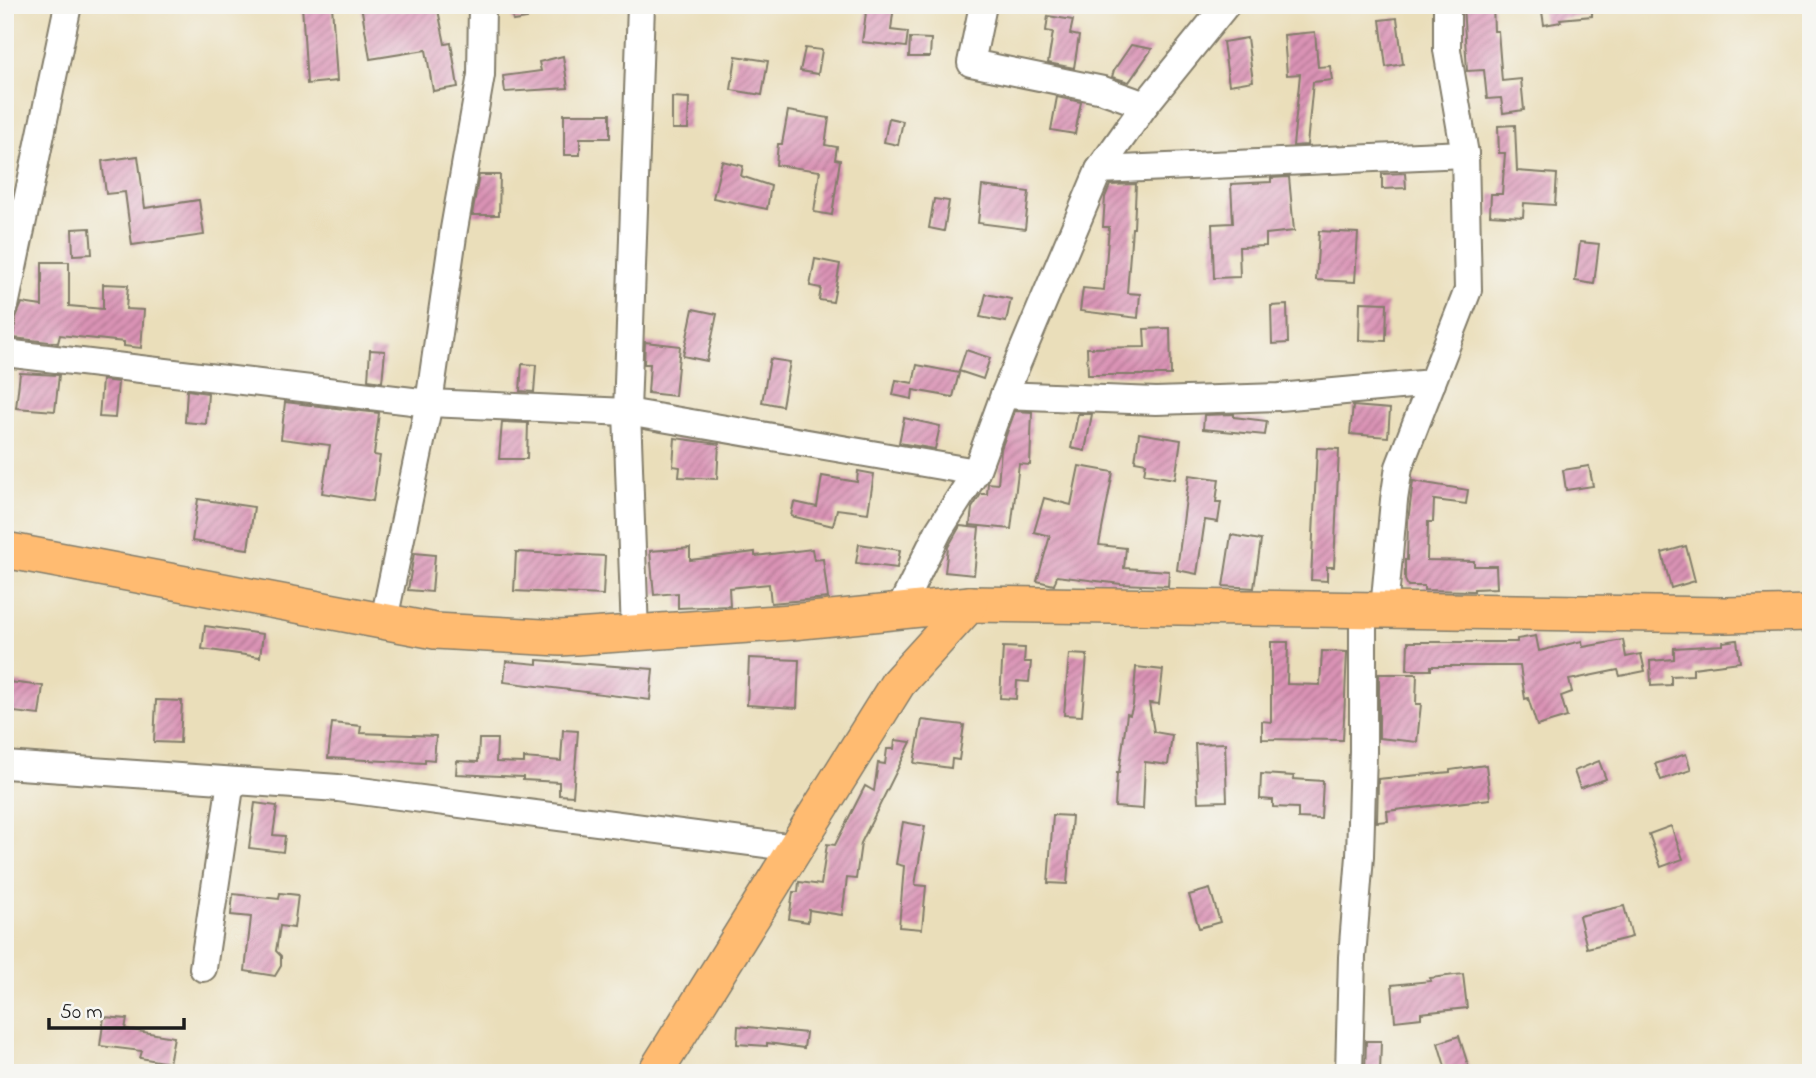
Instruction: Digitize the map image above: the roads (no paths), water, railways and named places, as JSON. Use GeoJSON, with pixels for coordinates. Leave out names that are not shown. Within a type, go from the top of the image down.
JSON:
{"type":"FeatureCollection","features":[{"type":"Feature","properties":{"kind":"main road"},"geometry":{"type":"LineString","coordinates":[[5,550],[435,631],[560,638],[792,622],[970,604],[1726,615],[1811,613]]}},
{"type":"Feature","properties":{"kind":"main road"},"geometry":{"type":"LineString","coordinates":[[655,1073],[898,683],[970,604]]}},
{"type":"Feature","properties":{"kind":"street"},"geometry":{"type":"LineString","coordinates":[[5,306],[68,5]]}},
{"type":"Feature","properties":{"kind":"street"},"geometry":{"type":"LineString","coordinates":[[384,620],[429,403],[454,229],[481,75],[482,5]]}},
{"type":"Feature","properties":{"kind":"street"},"geometry":{"type":"LineString","coordinates":[[635,633],[627,412],[641,5]]}},
{"type":"Feature","properties":{"kind":"street"},"geometry":{"type":"LineString","coordinates":[[983,5],[971,63],[1102,90],[1145,105]]}},
{"type":"Feature","properties":{"kind":"street"},"geometry":{"type":"LineString","coordinates":[[899,611],[939,530],[976,472],[1004,394],[1099,170],[1145,105],[1226,5]]}},
{"type":"Feature","properties":{"kind":"street"},"geometry":{"type":"LineString","coordinates":[[1349,1073],[1352,957],[1373,610],[1399,467],[1468,290],[1465,154],[1447,50],[1447,5]]}},
{"type":"Feature","properties":{"kind":"street"},"geometry":{"type":"LineString","coordinates":[[1099,170],[1465,154]]}},
{"type":"Feature","properties":{"kind":"street"},"geometry":{"type":"LineString","coordinates":[[5,353],[429,403],[627,412],[976,472]]}},
{"type":"Feature","properties":{"kind":"street"},"geometry":{"type":"LineString","coordinates":[[1004,394],[1170,400],[1279,397],[1432,383]]}},
{"type":"Feature","properties":{"kind":"street"},"geometry":{"type":"LineString","coordinates":[[5,765],[338,788],[795,848]]}},
{"type":"Feature","properties":{"kind":"street"},"geometry":{"type":"LineString","coordinates":[[203,968],[231,780]]}}]}
